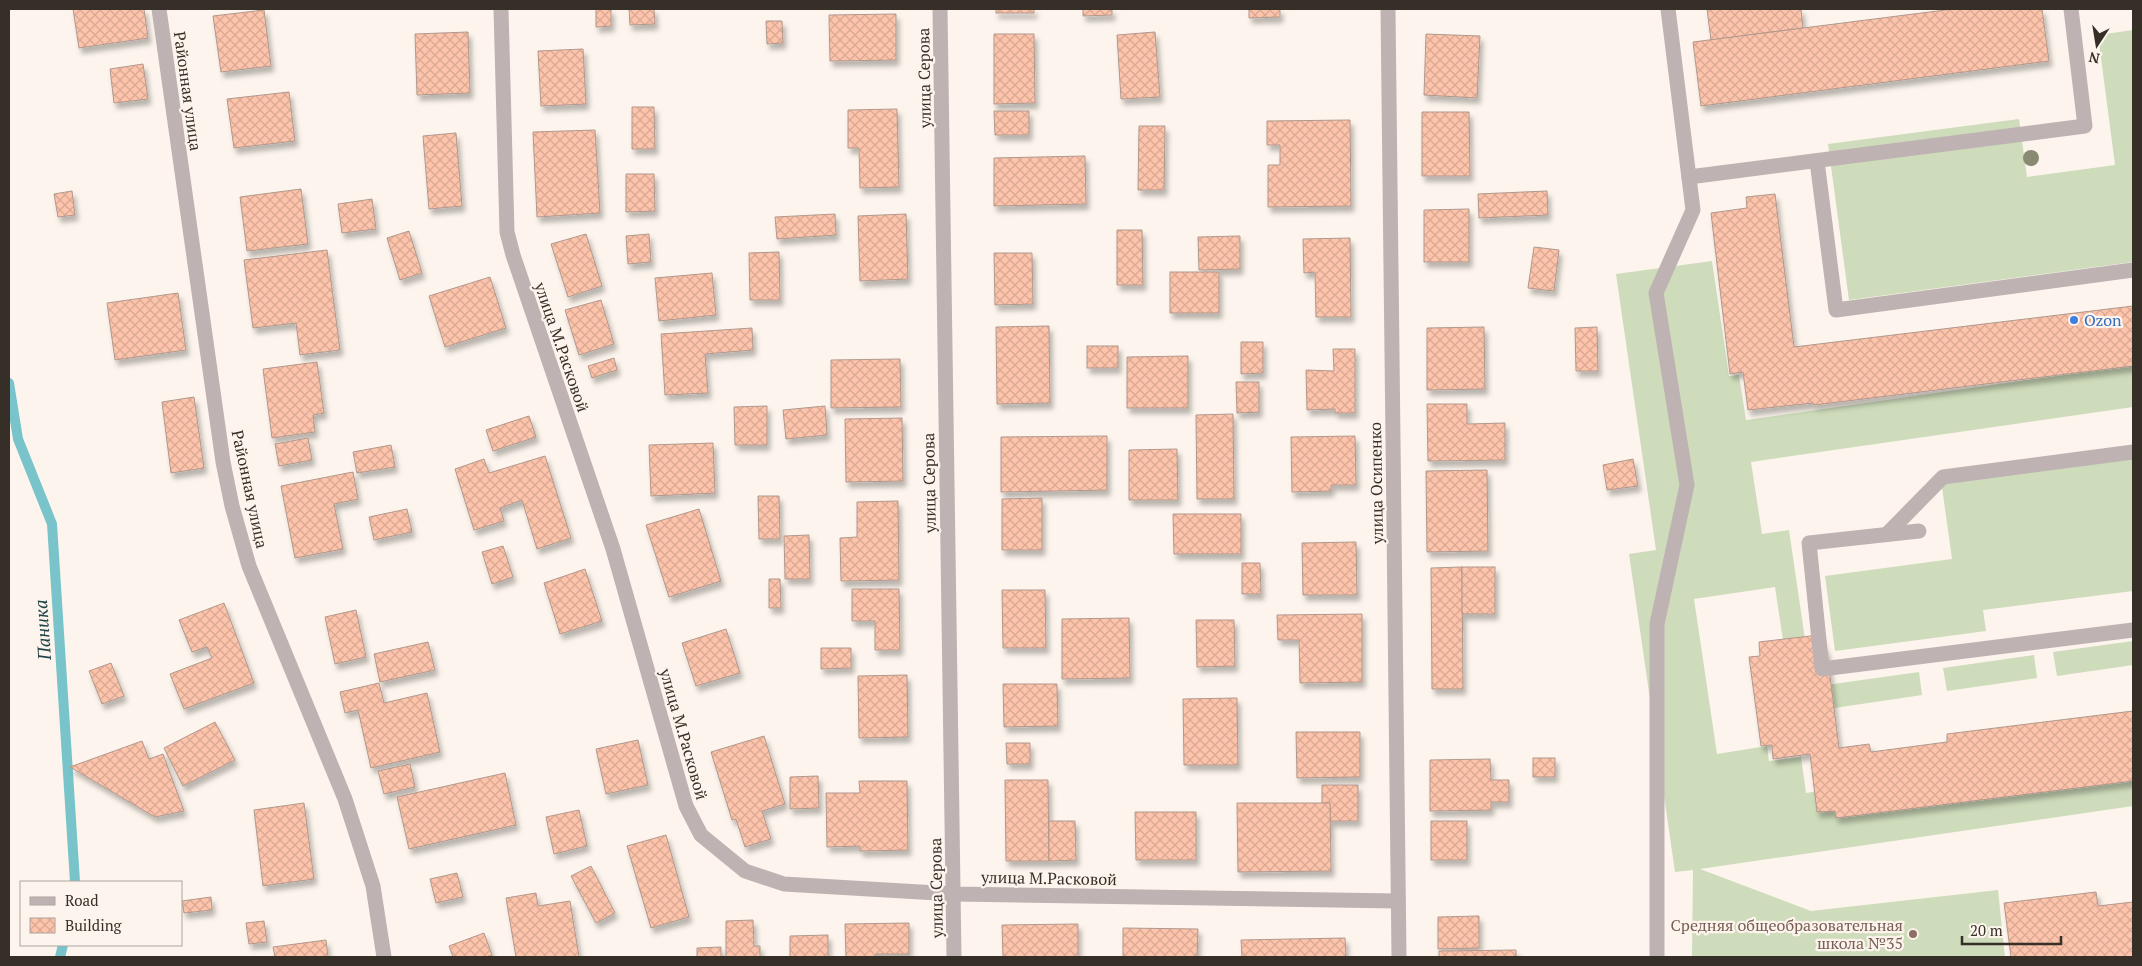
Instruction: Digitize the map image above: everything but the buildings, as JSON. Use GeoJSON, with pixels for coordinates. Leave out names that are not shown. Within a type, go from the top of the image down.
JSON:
{"type":"FeatureCollection","features":[{"type":"Feature","properties":{"kind":"street","name":"Районная улица"},"geometry":{"type":"LineString","coordinates":[[159,9],[223,462],[232,506],[249,566],[345,799],[373,886],[384,957]]}},
{"type":"Feature","properties":{"kind":"street","name":"улица М.Расковой"},"geometry":{"type":"LineString","coordinates":[[501,9],[507,232],[512,255],[613,549],[686,806],[701,835],[745,870],[784,884],[954,894],[1398,902]]}},
{"type":"Feature","properties":{"kind":"street","name":"улица Серова"},"geometry":{"type":"LineString","coordinates":[[940,9],[954,957]]}},
{"type":"Feature","properties":{"kind":"street","name":"улица Осипенко"},"geometry":{"type":"LineString","coordinates":[[1388,9],[1399,957]]}},
{"type":"Feature","properties":{"kind":"street"},"geometry":{"type":"LineString","coordinates":[[1657,957],[1657,624],[1687,485],[1656,293],[1693,210],[1668,9]]}},
{"type":"Feature","properties":{"kind":"street"},"geometry":{"type":"LineString","coordinates":[[1689,177],[2085,126],[2071,9]]}},
{"type":"Feature","properties":{"kind":"street"},"geometry":{"type":"LineString","coordinates":[[1817,161],[1836,310],[2133,270]]}},
{"type":"Feature","properties":{"kind":"street"},"geometry":{"type":"LineString","coordinates":[[1886,534],[1943,478],[2133,452]]}},
{"type":"Feature","properties":{"kind":"street"},"geometry":{"type":"LineString","coordinates":[[1919,531],[1809,543],[1822,669],[2133,630]]}},
{"type":"Feature","properties":{"kind":"green space"},"geometry":{"type":"Polygon","coordinates":[[[2133,30],[2133,262],[1849,300],[1828,144],[2019,119],[2027,177],[2115,165],[2098,35],[2133,30]]]}},
{"type":"Feature","properties":{"kind":"green space"},"geometry":{"type":"Polygon","coordinates":[[[1712,261],[1729,376],[1739,375],[1746,420],[2133,365],[2133,407],[1751,462],[1762,534],[1789,530],[1812,687],[1919,672],[1922,695],[1794,714],[1775,587],[1694,599],[1717,754],[1767,746],[1769,761],[1801,757],[1806,793],[2133,746],[2133,806],[1700,869],[1811,911],[1998,890],[2005,957],[1692,957],[1693,870],[1675,872],[1629,554],[1656,550],[1616,274],[1712,261]]]}},
{"type":"Feature","properties":{"kind":"green space"},"geometry":{"type":"Polygon","coordinates":[[[2133,455],[2133,591],[1983,610],[1986,631],[1835,651],[1825,576],[1952,559],[1941,480],[2133,455]]]}},
{"type":"Feature","properties":{"kind":"green space"},"geometry":{"type":"Polygon","coordinates":[[[2133,641],[2133,665],[2057,676],[2053,652],[2133,641]]]}},
{"type":"Feature","properties":{"kind":"green space"},"geometry":{"type":"Polygon","coordinates":[[[2034,655],[2037,678],[1947,691],[1943,668],[2034,655]]]}},
{"type":"Feature","properties":{"kind":"waterway","name":"Паника"},"geometry":{"type":"LineString","coordinates":[[9,383],[18,439],[52,524],[75,881]]}},
{"type":"Feature","properties":{"kind":"waterway","name":"Паника"},"geometry":{"type":"LineString","coordinates":[[60,957],[63,946]]}},
{"type":"Feature","properties":{"kind":"place","name":"Ozon"},"geometry":{"type":"Point","coordinates":[2074,320]}},
{"type":"Feature","properties":{"kind":"place","name":"Средняя общеобразовательная школа №35"},"geometry":{"type":"Point","coordinates":[1913,934]}}]}
